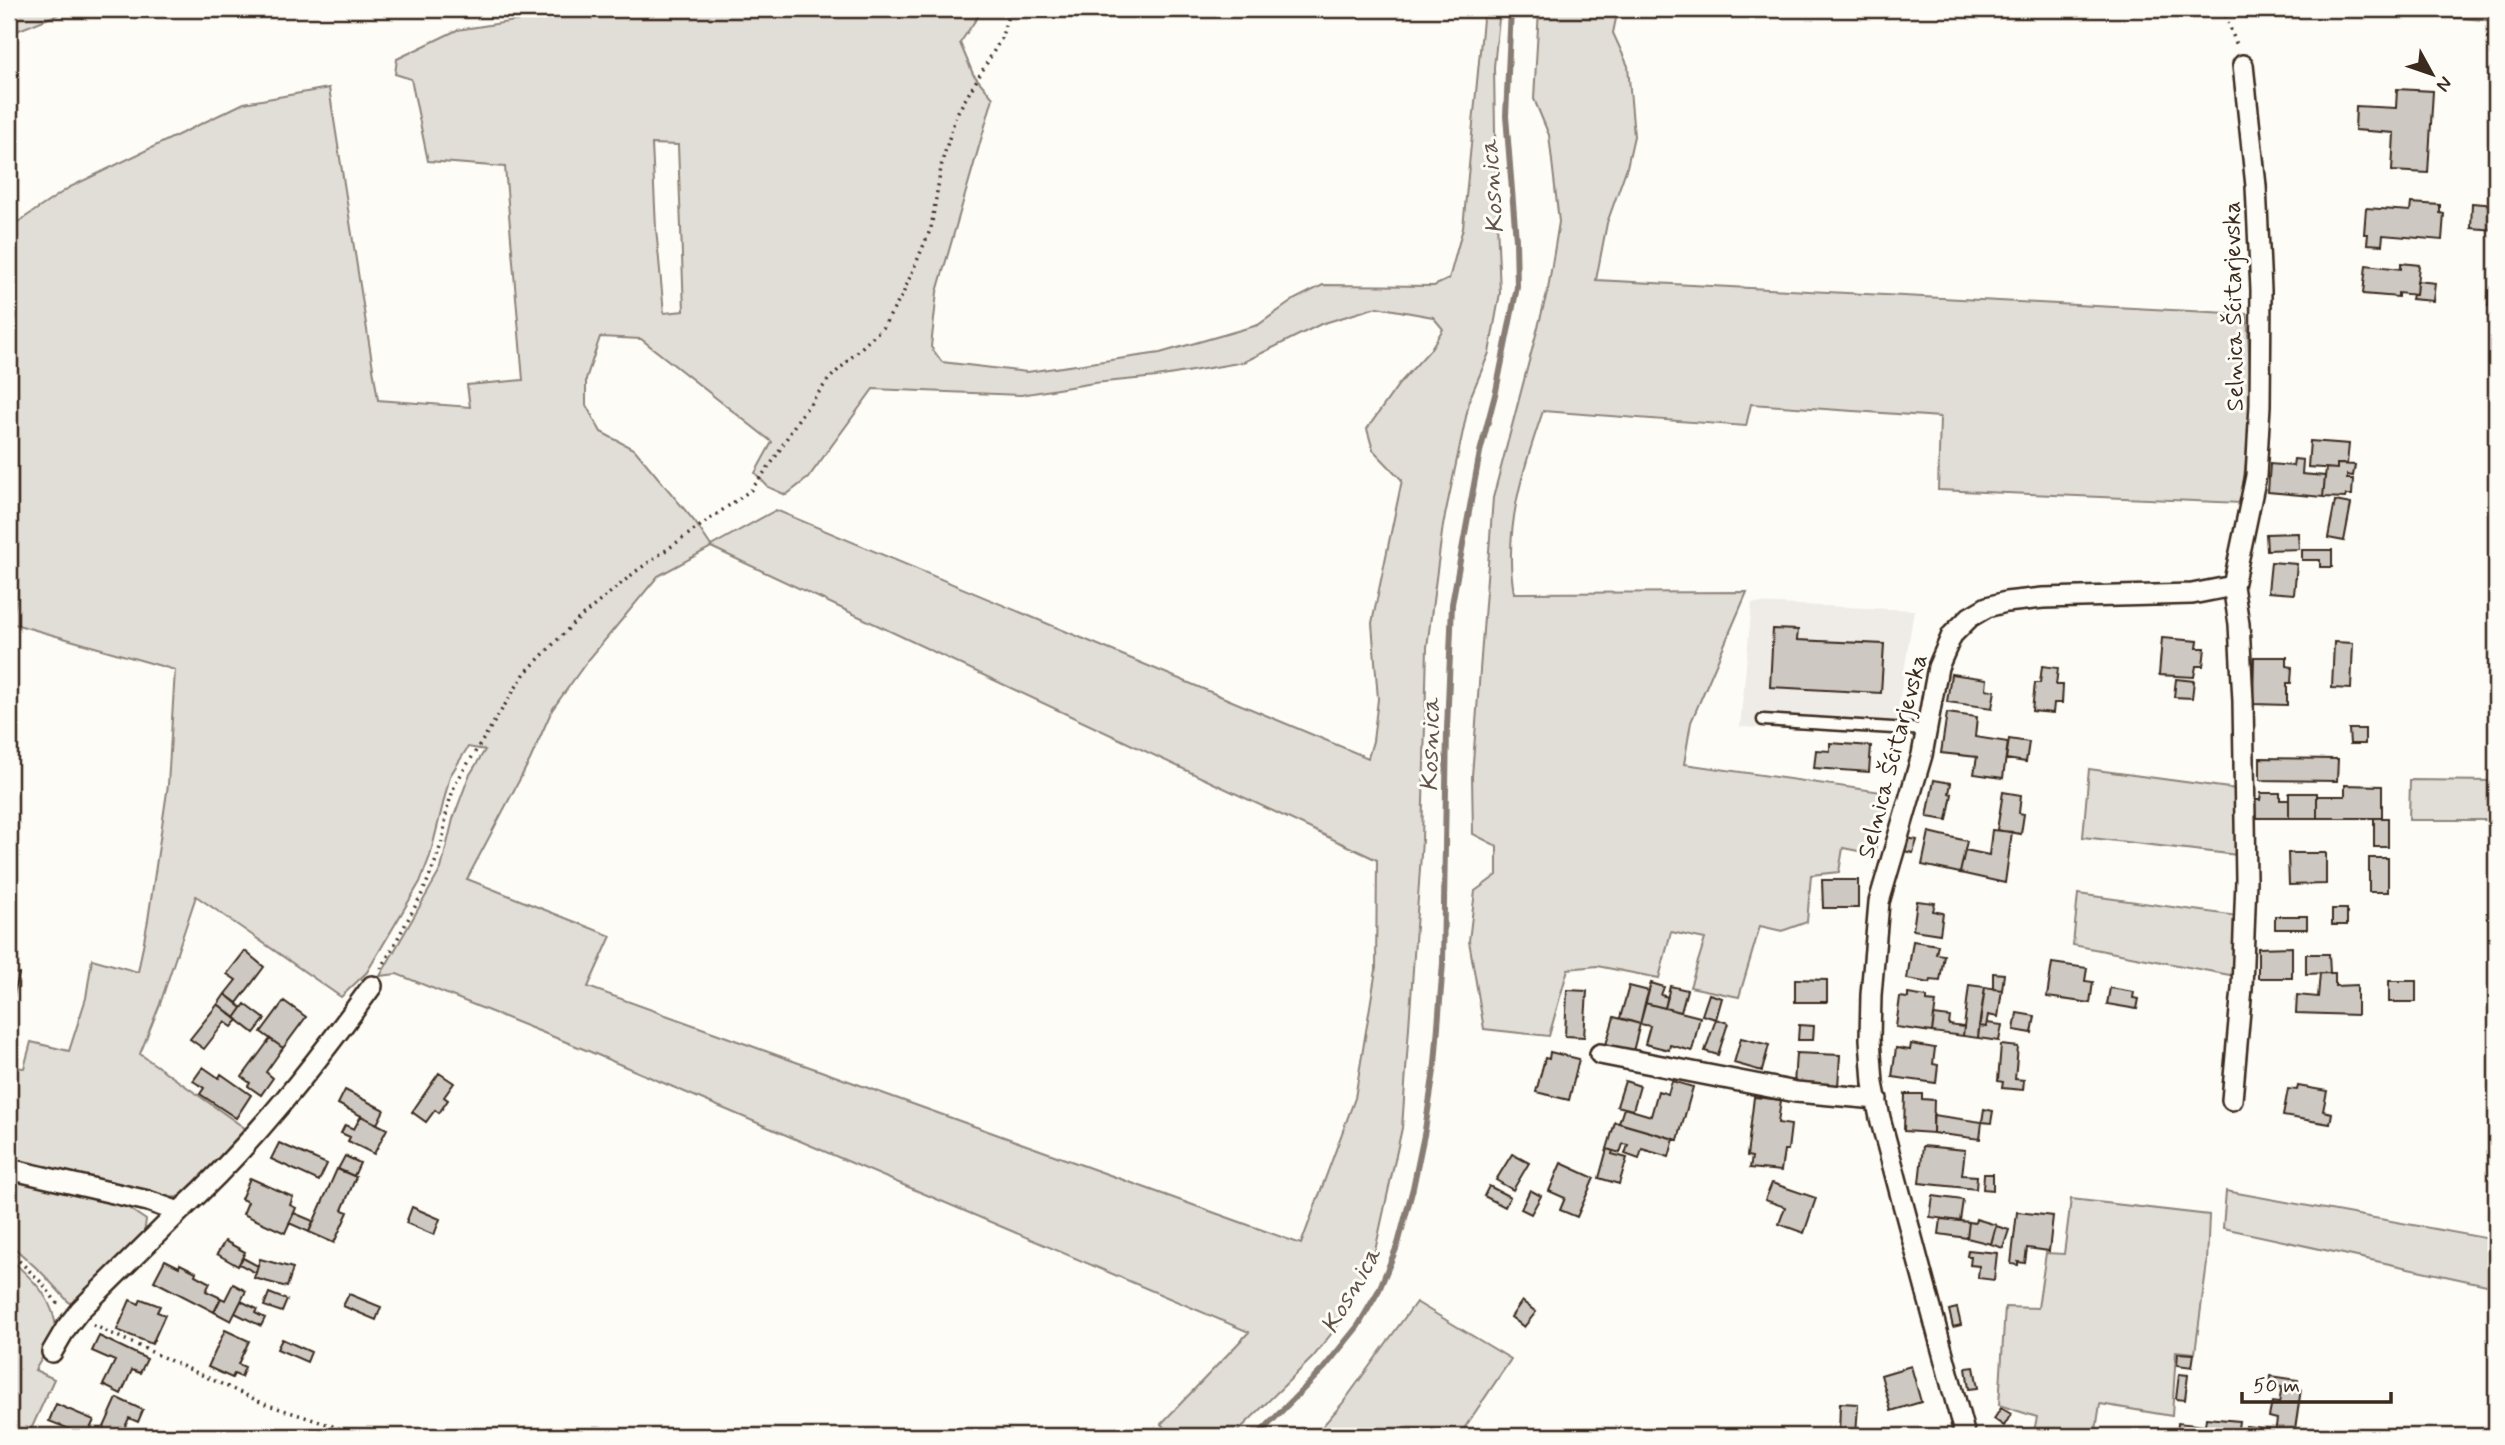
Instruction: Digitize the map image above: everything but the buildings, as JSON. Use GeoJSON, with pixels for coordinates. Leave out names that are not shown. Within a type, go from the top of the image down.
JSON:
{"type":"FeatureCollection","features":[{"type":"Feature","properties":{"kind":"street","name":"Selnica Šćitarjevska"},"geometry":{"type":"LineString","coordinates":[[2232,1100],[2242,988],[2246,880],[2243,701],[2234,586],[2256,476],[2260,405],[2259,238],[2243,65]]}},
{"type":"Feature","properties":{"kind":"street","name":"Selnica Šćitarjevska"},"geometry":{"type":"LineString","coordinates":[[1965,1436],[1880,1118],[1873,1083],[1870,1039],[1879,902],[1913,788],[1938,667],[1945,648],[1959,627],[1987,607],[2043,598],[2192,594],[2234,586]]}},
{"type":"Feature","properties":{"kind":"street"},"geometry":{"type":"LineString","coordinates":[[52,1352],[71,1322],[103,1286],[232,1160],[338,1033],[372,986]]}},
{"type":"Feature","properties":{"kind":"street"},"geometry":{"type":"LineString","coordinates":[[1600,1054],[1796,1092],[1877,1099]]}},
{"type":"Feature","properties":{"kind":"street"},"geometry":{"type":"LineString","coordinates":[[9,1169],[179,1212]]}},
{"type":"Feature","properties":{"kind":"lane"},"geometry":{"type":"LineString","coordinates":[[1763,720],[1926,730]]}},
{"type":"Feature","properties":{"kind":"path"},"geometry":{"type":"LineString","coordinates":[[372,986],[423,892],[443,838],[447,809],[455,784],[525,673],[575,622],[635,572],[751,490],[829,379],[883,327],[902,296],[931,228],[942,162],[956,115],[1001,39],[1010,9]]}},
{"type":"Feature","properties":{"kind":"path"},"geometry":{"type":"LineString","coordinates":[[2223,9],[2243,65]]}},
{"type":"Feature","properties":{"kind":"path"},"geometry":{"type":"LineString","coordinates":[[9,1251],[43,1283],[71,1322],[265,1404],[363,1436]]}},
{"type":"Feature","properties":{"kind":"shaded area"},"geometry":{"type":"Polygon","coordinates":[[[9,9],[63,9],[64,12],[9,34],[9,9]]]}},
{"type":"Feature","properties":{"kind":"shaded area"},"geometry":{"type":"Polygon","coordinates":[[[592,9],[983,9],[960,43],[973,74],[993,98],[937,292],[931,347],[942,362],[1027,372],[1160,353],[1258,325],[1295,299],[1323,285],[1434,286],[1449,279],[1463,228],[1484,9],[1500,9],[1494,67],[1500,293],[1489,353],[1470,398],[1443,525],[1427,647],[1422,840],[1402,1128],[1375,1251],[1346,1315],[1313,1357],[1233,1436],[1171,1436],[1161,1424],[1249,1332],[586,1050],[397,974],[380,976],[441,869],[453,819],[469,776],[485,750],[468,747],[450,776],[430,856],[420,882],[367,972],[341,997],[196,896],[160,1004],[140,1054],[246,1129],[188,1192],[177,1197],[159,1199],[9,1163],[9,1067],[24,1068],[31,1042],[69,1051],[86,998],[92,959],[138,972],[168,785],[175,670],[11,623],[16,601],[9,598],[9,228],[70,187],[244,103],[329,88],[378,400],[470,407],[467,385],[523,380],[505,167],[428,161],[411,79],[395,74],[397,59],[457,30],[592,9]],[[652,144],[664,313],[684,311],[678,145],[652,144]],[[1377,307],[1321,324],[1244,362],[1157,377],[1094,383],[1021,395],[873,389],[808,478],[786,495],[768,487],[755,473],[772,442],[641,339],[600,337],[586,379],[586,405],[601,432],[635,450],[695,522],[711,546],[776,510],[1368,758],[1378,699],[1372,623],[1402,480],[1373,450],[1367,429],[1399,384],[1430,350],[1443,329],[1433,317],[1377,307]],[[711,547],[658,576],[585,664],[552,710],[530,760],[467,879],[611,936],[588,987],[1301,1244],[1355,1098],[1376,970],[1377,860],[711,547]]]}},
{"type":"Feature","properties":{"kind":"shaded area"},"geometry":{"type":"Polygon","coordinates":[[[1539,9],[1618,9],[1613,33],[1628,66],[1634,136],[1627,167],[1607,223],[1596,280],[2247,314],[2252,409],[2241,503],[1938,490],[1940,417],[1751,404],[1746,426],[1543,411],[1522,477],[1513,523],[1511,569],[1514,593],[1747,592],[1691,722],[1684,764],[1889,793],[1874,854],[1843,848],[1839,872],[1811,875],[1807,922],[1782,931],[1760,926],[1739,997],[1690,987],[1705,939],[1671,932],[1659,978],[1597,966],[1568,969],[1549,1036],[1484,1029],[1469,941],[1475,891],[1497,875],[1497,846],[1473,834],[1472,776],[1493,498],[1548,289],[1559,222],[1549,135],[1534,99],[1539,9]]]}},
{"type":"Feature","properties":{"kind":"shaded area"},"geometry":{"type":"Polygon","coordinates":[[[2348,9],[2496,9],[2496,21],[2348,9]]]}},
{"type":"Feature","properties":{"kind":"shaded area"},"geometry":{"type":"Polygon","coordinates":[[[1752,603],[1914,610],[1894,735],[1740,727],[1752,603]]]}},
{"type":"Feature","properties":{"kind":"shaded area"},"geometry":{"type":"Polygon","coordinates":[[[2089,769],[2236,789],[2238,855],[2083,837],[2089,769]]]}},
{"type":"Feature","properties":{"kind":"shaded area"},"geometry":{"type":"Polygon","coordinates":[[[2410,780],[2496,781],[2496,820],[2409,820],[2410,780]]]}},
{"type":"Feature","properties":{"kind":"shaded area"},"geometry":{"type":"Polygon","coordinates":[[[2078,894],[2238,916],[2235,976],[2073,945],[2078,894]]]}},
{"type":"Feature","properties":{"kind":"shaded area"},"geometry":{"type":"Polygon","coordinates":[[[9,1176],[125,1206],[146,1220],[144,1234],[76,1310],[43,1274],[9,1243],[9,1176]]]}},
{"type":"Feature","properties":{"kind":"shaded area"},"geometry":{"type":"Polygon","coordinates":[[[2226,1191],[2496,1240],[2496,1287],[2223,1228],[2226,1191]]]}},
{"type":"Feature","properties":{"kind":"shaded area"},"geometry":{"type":"Polygon","coordinates":[[[2071,1199],[2209,1215],[2207,1263],[2195,1353],[2176,1351],[2172,1416],[2100,1404],[2095,1436],[2033,1436],[2037,1417],[1999,1405],[2005,1307],[2038,1308],[2046,1253],[2064,1254],[2071,1199]]]}},
{"type":"Feature","properties":{"kind":"shaded area"},"geometry":{"type":"Polygon","coordinates":[[[9,1258],[47,1299],[57,1333],[35,1370],[54,1379],[28,1436],[9,1436],[9,1258]]]}},
{"type":"Feature","properties":{"kind":"shaded area"},"geometry":{"type":"Polygon","coordinates":[[[1416,1302],[1511,1359],[1459,1436],[1314,1436],[1342,1404],[1416,1302]]]}},
{"type":"Feature","properties":{"kind":"waterway","name":"Kosnica"},"geometry":{"type":"LineString","coordinates":[[1257,1436],[1324,1368],[1358,1326],[1379,1290],[1398,1244],[1425,1130],[1435,1064],[1443,963],[1452,604],[1480,452],[1496,391],[1517,287],[1506,116],[1511,9]]}}]}
